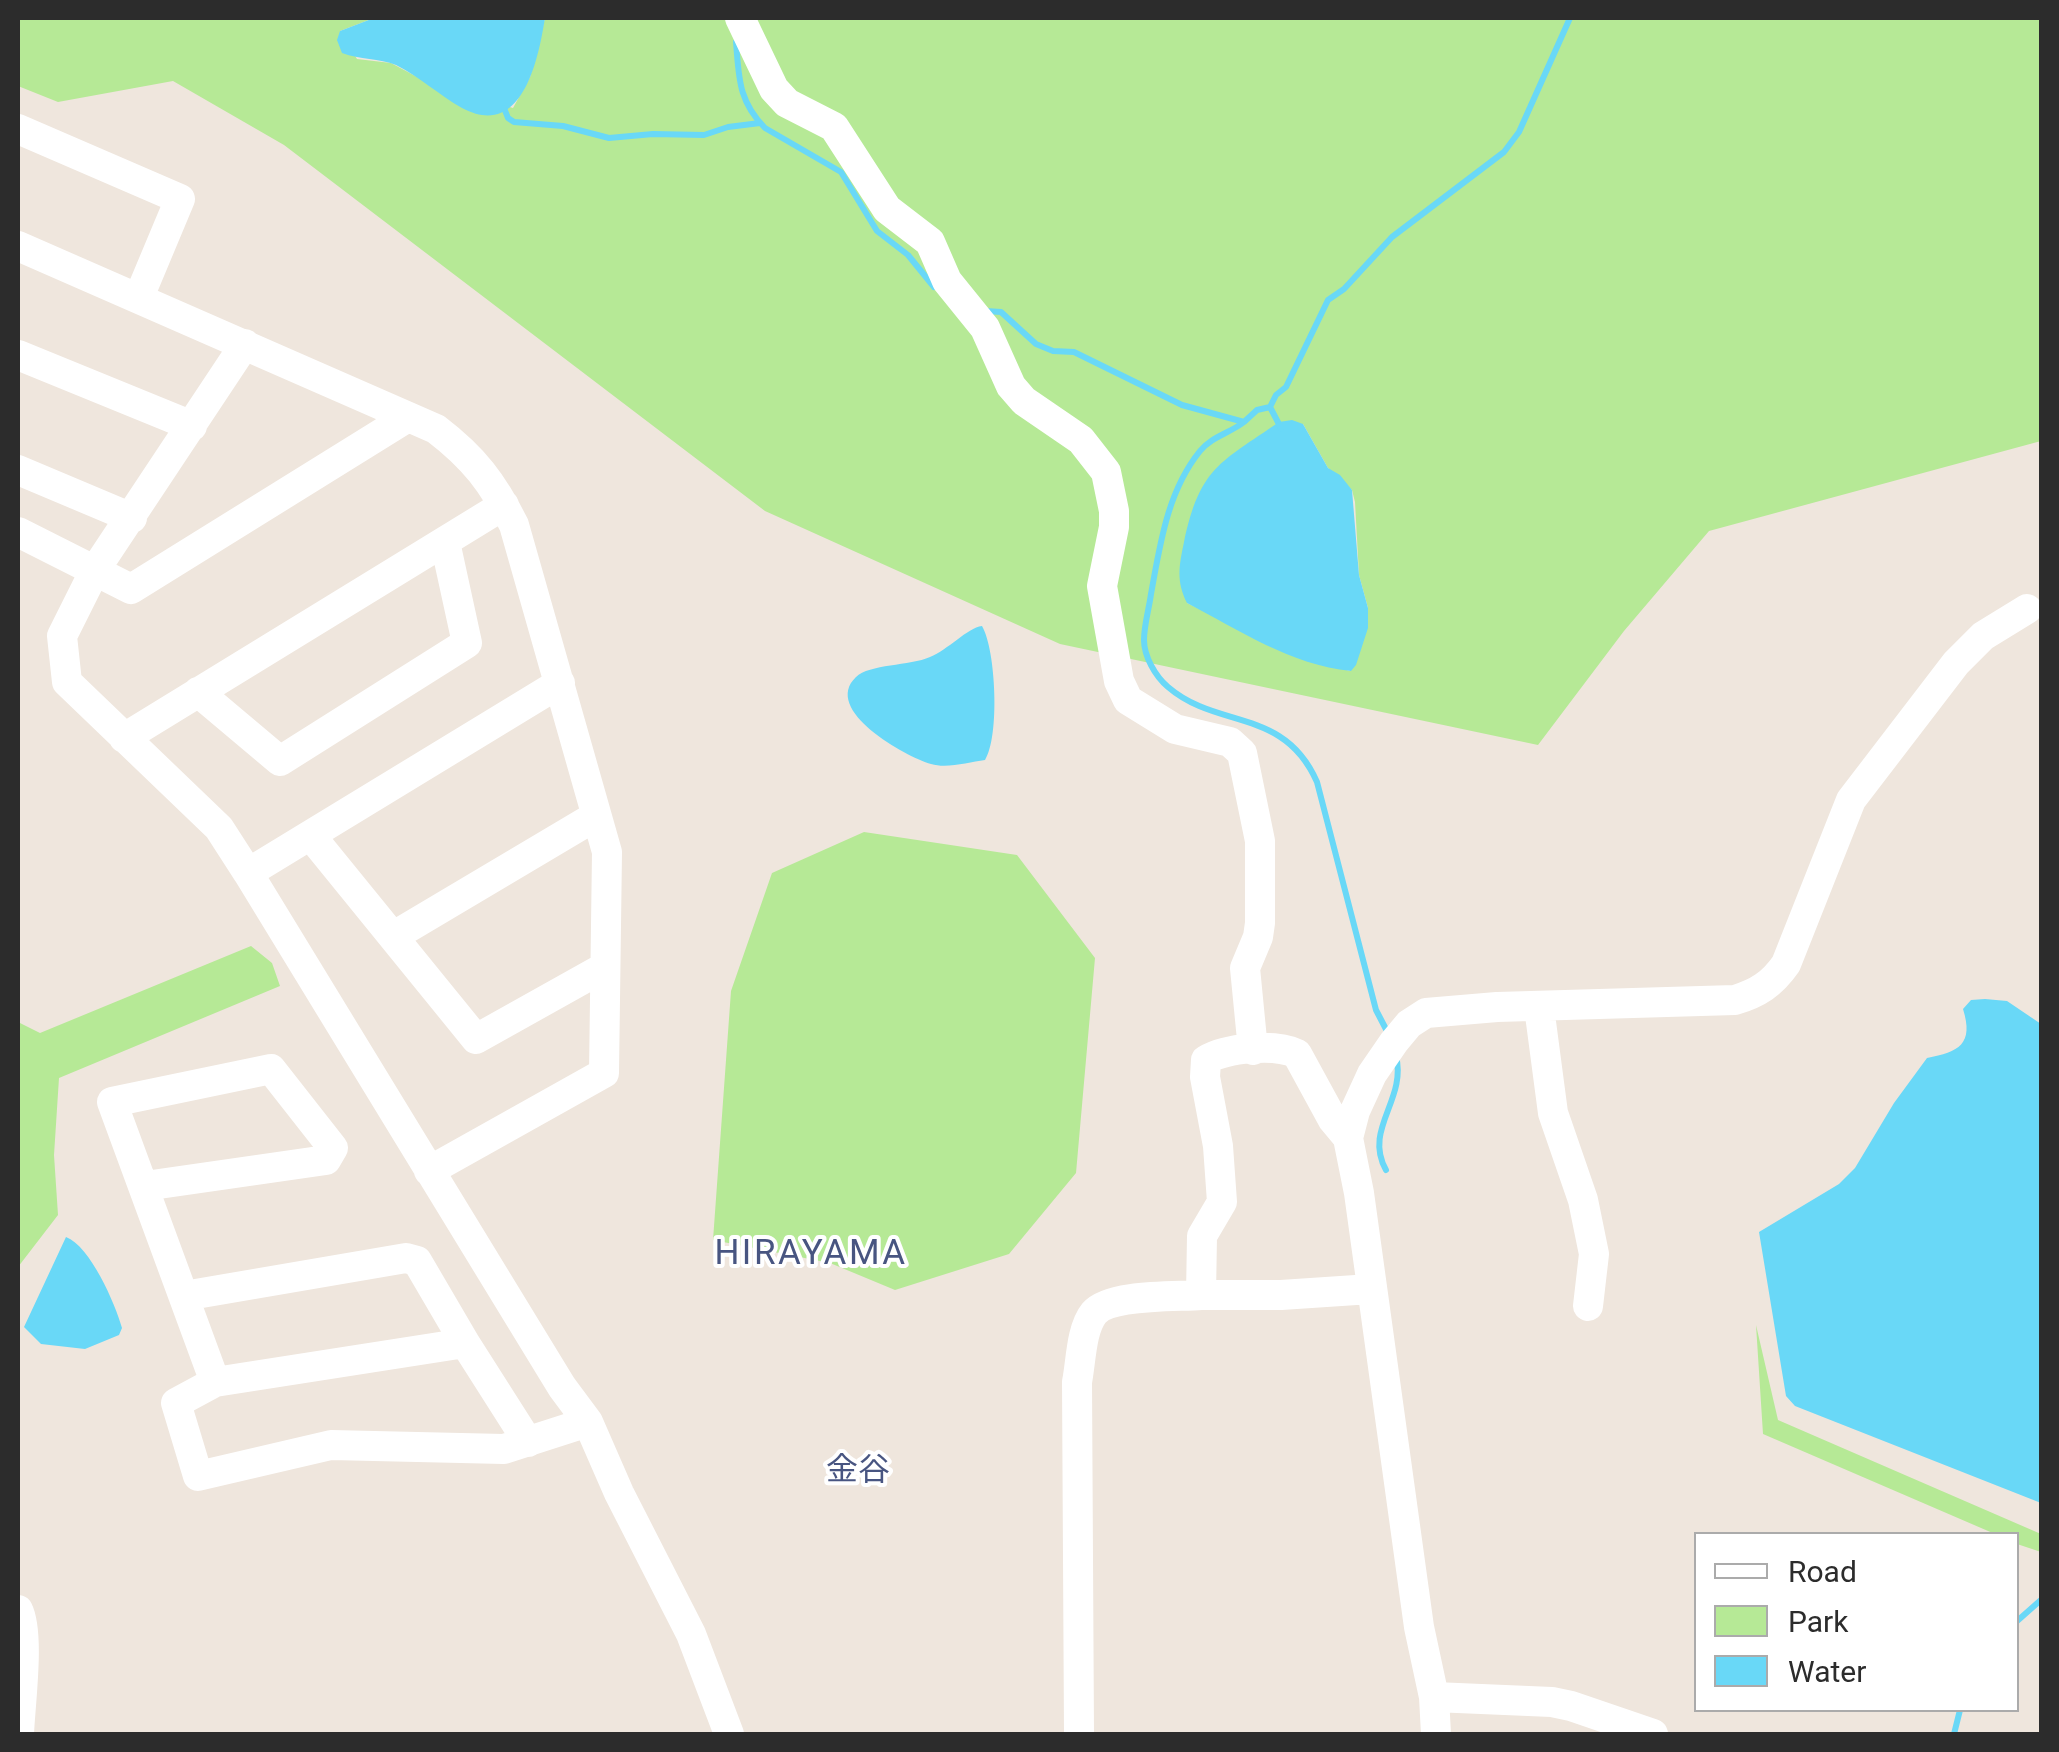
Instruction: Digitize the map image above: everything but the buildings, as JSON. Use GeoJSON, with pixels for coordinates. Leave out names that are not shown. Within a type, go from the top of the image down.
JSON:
{"type":"FeatureCollection","features":[{"type":"Feature","properties":{"kind":"street"},"geometry":{"type":"LineString","coordinates":[[740,18],[774,89],[787,103],[834,127],[888,209],[930,242],[947,281],[985,328],[1011,386],[1024,401],[1081,440],[1106,472],[1114,527],[1102,586],[1119,681],[1128,700],[1175,729],[1230,742],[1242,753],[1260,841],[1260,923],[1245,968],[1253,1050]]}},
{"type":"Feature","properties":{"kind":"street"},"geometry":{"type":"LineString","coordinates":[[18,130],[180,199],[139,297]]}},
{"type":"Feature","properties":{"kind":"street"},"geometry":{"type":"LineString","coordinates":[[18,246],[436,429],[462,449],[494,484],[514,526],[607,852],[604,1073],[429,1171]]}},
{"type":"Feature","properties":{"kind":"street"},"geometry":{"type":"LineString","coordinates":[[245,344],[95,570],[62,636],[67,682],[220,828],[562,1386],[588,1422],[619,1493],[691,1634],[729,1734]]}},
{"type":"Feature","properties":{"kind":"street"},"geometry":{"type":"LineString","coordinates":[[18,355],[192,426]]}},
{"type":"Feature","properties":{"kind":"street"},"geometry":{"type":"LineString","coordinates":[[18,532],[131,589],[408,417]]}},
{"type":"Feature","properties":{"kind":"street"},"geometry":{"type":"LineString","coordinates":[[18,470],[132,518]]}},
{"type":"Feature","properties":{"kind":"street"},"geometry":{"type":"LineString","coordinates":[[124,738],[504,506]]}},
{"type":"Feature","properties":{"kind":"street"},"geometry":{"type":"LineString","coordinates":[[198,692],[280,761],[467,643],[445,542]]}},
{"type":"Feature","properties":{"kind":"street"},"geometry":{"type":"LineString","coordinates":[[1436,1734],[1434,1697],[1419,1627],[1348,1138],[1372,1074],[1410,1024],[1426,1013],[1446,1009],[1735,1000],[1756,993],[1775,980],[1786,964],[1850,800],[1956,664],[1983,636],[2027,610]]}},
{"type":"Feature","properties":{"kind":"street"},"geometry":{"type":"LineString","coordinates":[[248,873],[560,683]]}},
{"type":"Feature","properties":{"kind":"street"},"geometry":{"type":"LineString","coordinates":[[394,936],[596,816]]}},
{"type":"Feature","properties":{"kind":"street"},"geometry":{"type":"LineString","coordinates":[[311,836],[476,1038],[603,968]]}},
{"type":"Feature","properties":{"kind":"street"},"geometry":{"type":"LineString","coordinates":[[1539,1007],[1553,1114],[1583,1200],[1594,1254],[1588,1306]]}},
{"type":"Feature","properties":{"kind":"street"},"geometry":{"type":"LineString","coordinates":[[1201,1295],[1202,1236],[1222,1202],[1206,1060],[1216,1054],[1253,1050],[1288,1050],[1297,1054],[1333,1120],[1348,1138]]}},
{"type":"Feature","properties":{"kind":"street"},"geometry":{"type":"LineString","coordinates":[[145,1186],[326,1160],[333,1148],[271,1069],[112,1102],[215,1382]]}},
{"type":"Feature","properties":{"kind":"street"},"geometry":{"type":"LineString","coordinates":[[184,1296],[406,1258],[417,1261],[528,1442]]}},
{"type":"Feature","properties":{"kind":"street"},"geometry":{"type":"LineString","coordinates":[[1079,1734],[1077,1382],[1092,1315],[1103,1305],[1125,1300],[1371,1289]]}},
{"type":"Feature","properties":{"kind":"street"},"geometry":{"type":"LineString","coordinates":[[466,1343],[215,1382],[176,1403],[198,1476],[331,1444],[504,1449],[588,1422]]}},
{"type":"Feature","properties":{"kind":"street"},"geometry":{"type":"LineString","coordinates":[[18,1610],[22,1618],[19,1734]]}},
{"type":"Feature","properties":{"kind":"street"},"geometry":{"type":"LineString","coordinates":[[1434,1697],[1552,1702],[1653,1734]]}},
{"type":"Feature","properties":{"kind":"green space"},"geometry":{"type":"Polygon","coordinates":[[[18,18],[374,18],[340,31],[357,59],[391,63],[421,79],[513,108],[530,77],[545,18],[2041,18],[2041,441],[1709,531],[1624,631],[1538,745],[1060,644],[765,511],[284,145],[173,81],[58,102],[18,86],[18,18]],[[1303,424],[1187,603],[1301,658],[1350,671],[1368,608],[1359,575],[1352,490],[1328,468],[1303,424]]]}},
{"type":"Feature","properties":{"kind":"green space"},"geometry":{"type":"Polygon","coordinates":[[[864,832],[1017,855],[1095,958],[1076,1173],[1009,1254],[895,1290],[830,1263],[713,1240],[731,991],[772,873],[864,832]]]}},
{"type":"Feature","properties":{"kind":"green space"},"geometry":{"type":"Polygon","coordinates":[[[251,946],[272,963],[280,986],[59,1078],[54,1155],[58,1215],[18,1267],[18,1022],[40,1033],[251,946]]]}},
{"type":"Feature","properties":{"kind":"green space"},"geometry":{"type":"Polygon","coordinates":[[[1756,1325],[1778,1420],[2041,1534],[2041,1552],[2019,1545],[2019,1532],[1990,1532],[1763,1434],[1756,1325]]]}},
{"type":"Feature","properties":{"kind":"water"},"geometry":{"type":"Polygon","coordinates":[[[374,18],[545,18],[538,55],[523,91],[513,105],[499,113],[483,115],[462,108],[396,65],[342,53],[337,40],[340,31],[374,18]]]}},
{"type":"Feature","properties":{"kind":"water"},"geometry":{"type":"Polygon","coordinates":[[[1292,420],[1303,424],[1328,468],[1352,490],[1368,628],[1351,671],[1307,662],[1266,645],[1187,603],[1181,588],[1184,542],[1197,497],[1206,482],[1227,458],[1279,422],[1292,420]]]}},
{"type":"Feature","properties":{"kind":"water"},"geometry":{"type":"Polygon","coordinates":[[[982,626],[994,693],[993,733],[985,760],[931,764],[887,742],[849,704],[848,690],[862,673],[930,657],[982,626]]]}},
{"type":"Feature","properties":{"kind":"water"},"geometry":{"type":"Polygon","coordinates":[[[1971,1000],[2007,1001],[2041,1024],[2041,1503],[1795,1406],[1786,1396],[1759,1232],[1839,1184],[1855,1168],[1927,1058],[1948,1053],[1961,1044],[1967,1031],[1963,1009],[1971,1000]]]}},
{"type":"Feature","properties":{"kind":"water"},"geometry":{"type":"Polygon","coordinates":[[[66,1237],[92,1263],[122,1328],[119,1335],[85,1349],[41,1344],[24,1327],[66,1237]]]}},
{"type":"Feature","properties":{"kind":"waterway"},"geometry":{"type":"LineString","coordinates":[[1270,407],[1286,387],[1328,300],[1344,289],[1392,237],[1504,152],[1519,132],[1570,18]]}},
{"type":"Feature","properties":{"kind":"waterway"},"geometry":{"type":"LineString","coordinates":[[736,42],[742,88],[756,118],[765,128],[841,172],[877,231],[908,255],[934,287]]}},
{"type":"Feature","properties":{"kind":"waterway"},"geometry":{"type":"LineString","coordinates":[[504,108],[514,122],[563,126],[609,138],[704,135],[760,123]]}},
{"type":"Feature","properties":{"kind":"waterway"},"geometry":{"type":"LineString","coordinates":[[986,311],[1001,312],[1036,344],[1053,351],[1074,352],[1182,405],[1244,422],[1257,410],[1270,407],[1281,428]]}},
{"type":"Feature","properties":{"kind":"waterway"},"geometry":{"type":"LineString","coordinates":[[1244,422],[1204,446],[1172,501],[1145,629],[1146,653],[1163,682],[1187,700],[1269,730],[1303,758],[1317,782],[1376,1010],[1389,1035]]}},
{"type":"Feature","properties":{"kind":"waterway"},"geometry":{"type":"LineString","coordinates":[[1386,1170],[1379,1141],[1396,1087],[1396,1056]]}},
{"type":"Feature","properties":{"kind":"waterway"},"geometry":{"type":"LineString","coordinates":[[2019,1619],[2042,1599]]}},
{"type":"Feature","properties":{"kind":"waterway"},"geometry":{"type":"LineString","coordinates":[[1954,1734],[1960,1712]]}},
{"type":"Feature","properties":{"kind":"district","name":"HIRAYAMA"},"geometry":{"type":"Point","coordinates":[811,1255]}},
{"type":"Feature","properties":{"kind":"district","name":"金谷"},"geometry":{"type":"Point","coordinates":[858,1472]}}]}
